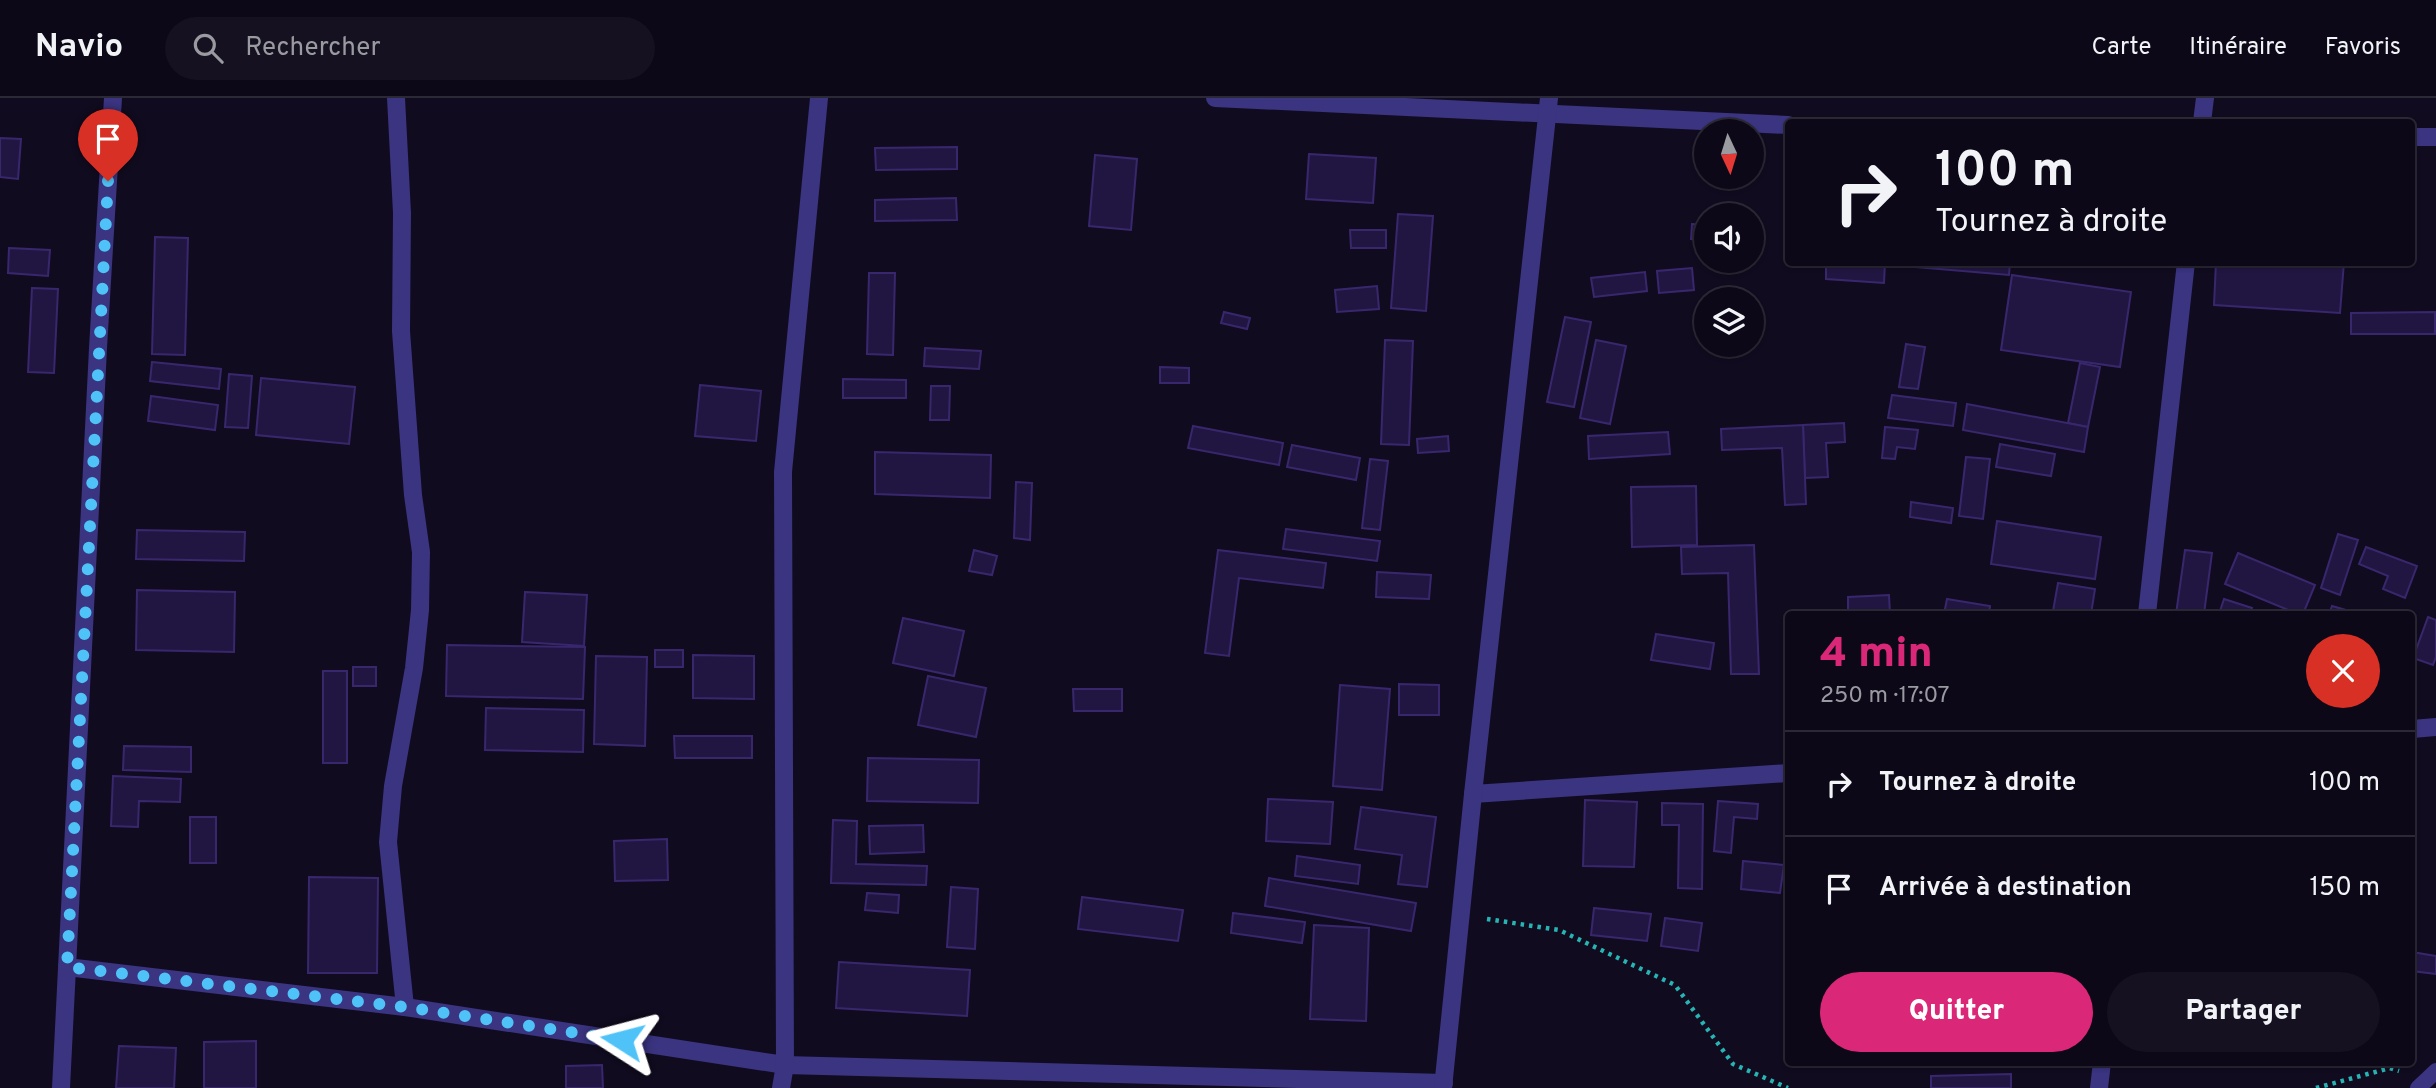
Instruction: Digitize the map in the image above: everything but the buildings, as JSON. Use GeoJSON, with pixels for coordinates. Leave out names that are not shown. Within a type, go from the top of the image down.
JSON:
{"type":"FeatureCollection","features":[{"type":"Feature","properties":{"kind":"street"},"geometry":{"type":"LineString","coordinates":[[61,1088],[113,98]]}},
{"type":"Feature","properties":{"kind":"street"},"geometry":{"type":"LineString","coordinates":[[396,98],[402,213],[401,331],[413,495],[421,552],[420,610],[414,668],[393,786],[388,842],[405,1007]]}},
{"type":"Feature","properties":{"kind":"street"},"geometry":{"type":"LineString","coordinates":[[781,1088],[785,1065],[783,472],[819,98]]}},
{"type":"Feature","properties":{"kind":"street"},"geometry":{"type":"LineString","coordinates":[[1215,98],[1548,106],[1785,125]]}},
{"type":"Feature","properties":{"kind":"street"},"geometry":{"type":"LineString","coordinates":[[2202,119],[2205,98]]}},
{"type":"Feature","properties":{"kind":"street"},"geometry":{"type":"LineString","coordinates":[[67,967],[405,1007],[785,1065],[1443,1085],[1548,106]]}},
{"type":"Feature","properties":{"kind":"street"},"geometry":{"type":"LineString","coordinates":[[2415,137],[2436,137]]}},
{"type":"Feature","properties":{"kind":"street"},"geometry":{"type":"LineString","coordinates":[[2147,611],[2186,266]]}},
{"type":"Feature","properties":{"kind":"street"},"geometry":{"type":"LineString","coordinates":[[2415,729],[2436,727]]}},
{"type":"Feature","properties":{"kind":"street"},"geometry":{"type":"LineString","coordinates":[[1473,794],[1785,773]]}},
{"type":"Feature","properties":{"kind":"street"},"geometry":{"type":"LineString","coordinates":[[2099,1088],[2102,1066]]}},
{"type":"Feature","properties":{"kind":"path"},"geometry":{"type":"LineString","coordinates":[[1460,915],[1559,930],[1675,985],[1733,1064],[1788,1088]]}},
{"type":"Feature","properties":{"kind":"path"},"geometry":{"type":"LineString","coordinates":[[2316,1088],[2390,1068],[2427,1080]]}},
{"type":"Feature","properties":{"kind":"route"},"geometry":{"type":"LineString","coordinates":[[108,181],[67,967],[405,1007],[622,1040]]}}]}
